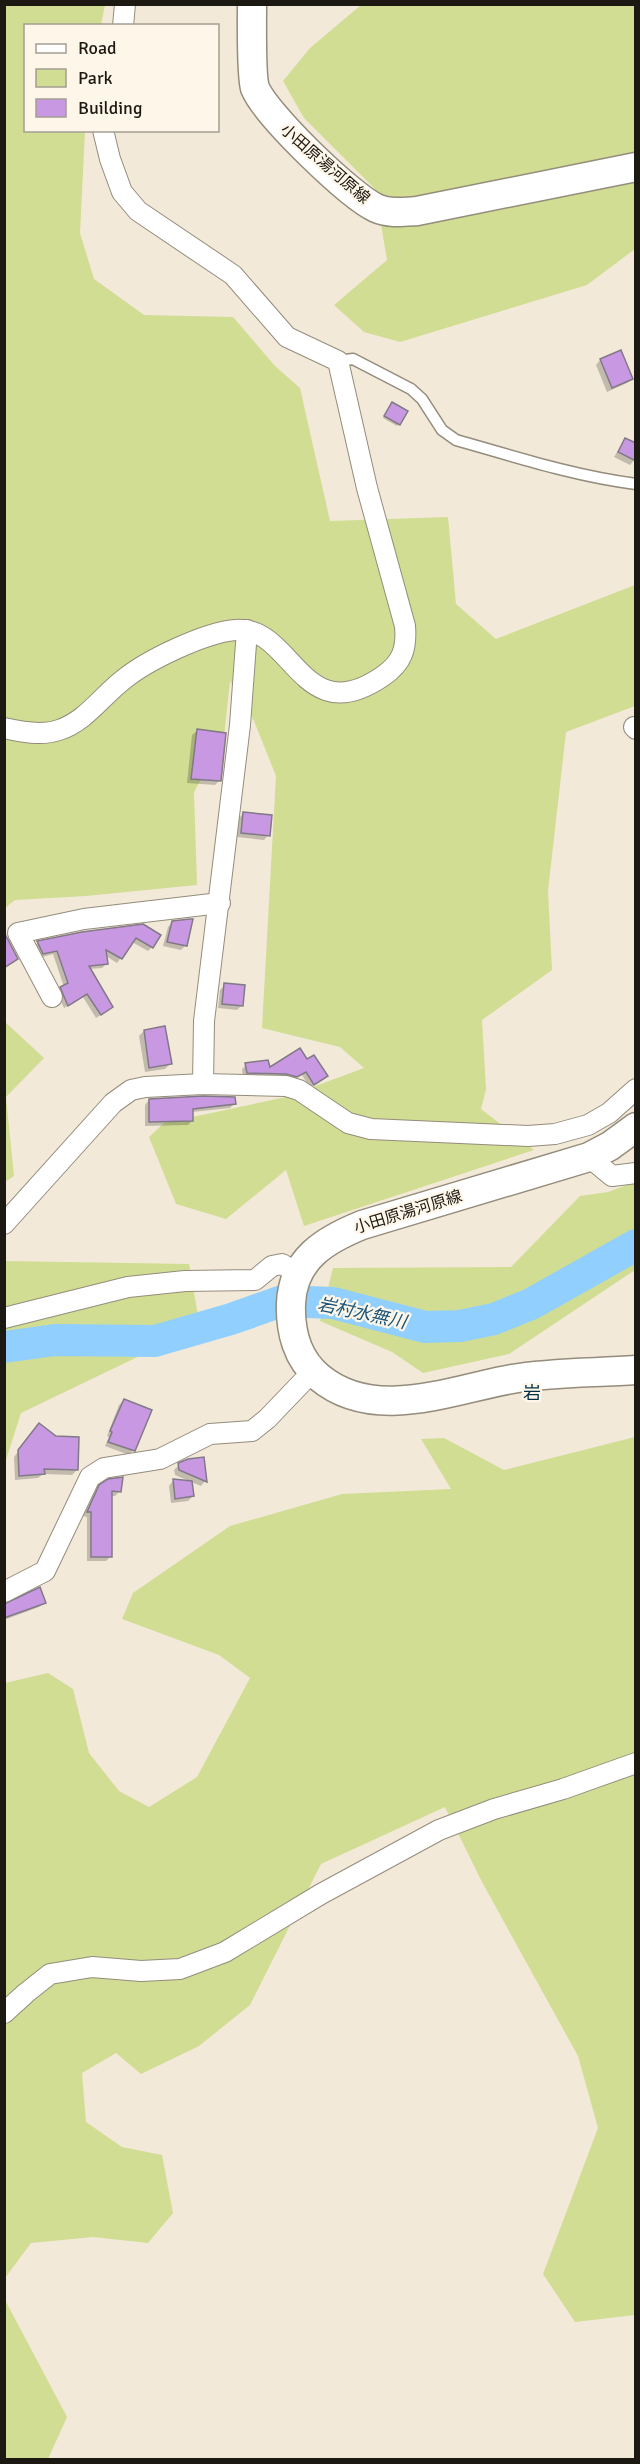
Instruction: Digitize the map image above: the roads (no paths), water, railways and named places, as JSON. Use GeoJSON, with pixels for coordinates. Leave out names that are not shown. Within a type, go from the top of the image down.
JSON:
{"type":"FeatureCollection","features":[{"type":"Feature","properties":{"kind":"main road","name":"小田原湯河原線"},"geometry":{"type":"LineString","coordinates":[[252,4],[255,87],[277,122],[350,190],[376,208],[394,213],[417,211],[636,167]]}},
{"type":"Feature","properties":{"kind":"main road","name":"小田原湯河原線"},"geometry":{"type":"LineString","coordinates":[[295,1280],[314,1251],[337,1235],[362,1225],[590,1157],[636,1127]]}},
{"type":"Feature","properties":{"kind":"main road"},"geometry":{"type":"LineString","coordinates":[[295,1280],[291,1320],[300,1353],[313,1371],[339,1391],[375,1401],[414,1398],[515,1378],[636,1370]]}},
{"type":"Feature","properties":{"kind":"street"},"geometry":{"type":"LineString","coordinates":[[123,24],[125,4]]}},
{"type":"Feature","properties":{"kind":"street"},"geometry":{"type":"LineString","coordinates":[[4,728],[26,732],[56,731],[78,722],[122,680],[145,663],[212,636],[234,630],[247,630],[263,638],[312,682],[327,692],[346,693],[365,689],[388,672],[403,657],[406,641],[405,626],[367,488],[338,362],[287,337],[233,274],[138,211],[122,192],[103,132]]}},
{"type":"Feature","properties":{"kind":"street"},"geometry":{"type":"LineString","coordinates":[[203,1084],[204,1021],[240,725],[247,630]]}},
{"type":"Feature","properties":{"kind":"street"},"geometry":{"type":"LineString","coordinates":[[52,997],[18,933],[84,919],[220,903]]}},
{"type":"Feature","properties":{"kind":"street"},"geometry":{"type":"LineString","coordinates":[[4,1224],[113,1103],[131,1090],[203,1084],[286,1086],[299,1090],[348,1124],[371,1130],[528,1136],[555,1134],[588,1125],[609,1113],[636,1089]]}},
{"type":"Feature","properties":{"kind":"street"},"geometry":{"type":"LineString","coordinates":[[590,1157],[612,1176],[636,1173]]}},
{"type":"Feature","properties":{"kind":"street"},"geometry":{"type":"LineString","coordinates":[[4,1318],[128,1287],[185,1281],[255,1280],[272,1266],[282,1264],[295,1280]]}},
{"type":"Feature","properties":{"kind":"street"},"geometry":{"type":"LineString","coordinates":[[4,1592],[45,1571],[90,1477],[104,1468],[160,1459],[210,1434],[252,1431],[267,1419],[313,1371]]}},
{"type":"Feature","properties":{"kind":"street"},"geometry":{"type":"LineString","coordinates":[[4,2013],[50,1974],[92,1967],[141,1971],[180,1969],[225,1952],[321,1894],[439,1830],[494,1809],[563,1789],[636,1763]]}},
{"type":"Feature","properties":{"kind":"lane"},"geometry":{"type":"LineString","coordinates":[[338,362],[353,359],[411,389],[422,399],[442,430],[456,440],[561,470],[636,484]]}},
{"type":"Feature","properties":{"kind":"waterway","name":"岩村水無川"},"geometry":{"type":"LineString","coordinates":[[4,1347],[55,1340],[155,1341],[231,1319],[282,1301],[333,1303],[425,1327],[460,1326],[494,1319],[531,1304],[636,1245]]}},
{"type":"Feature","properties":{"kind":"district","name":"岩"},"geometry":{"type":"Point","coordinates":[532,1393]}}]}
